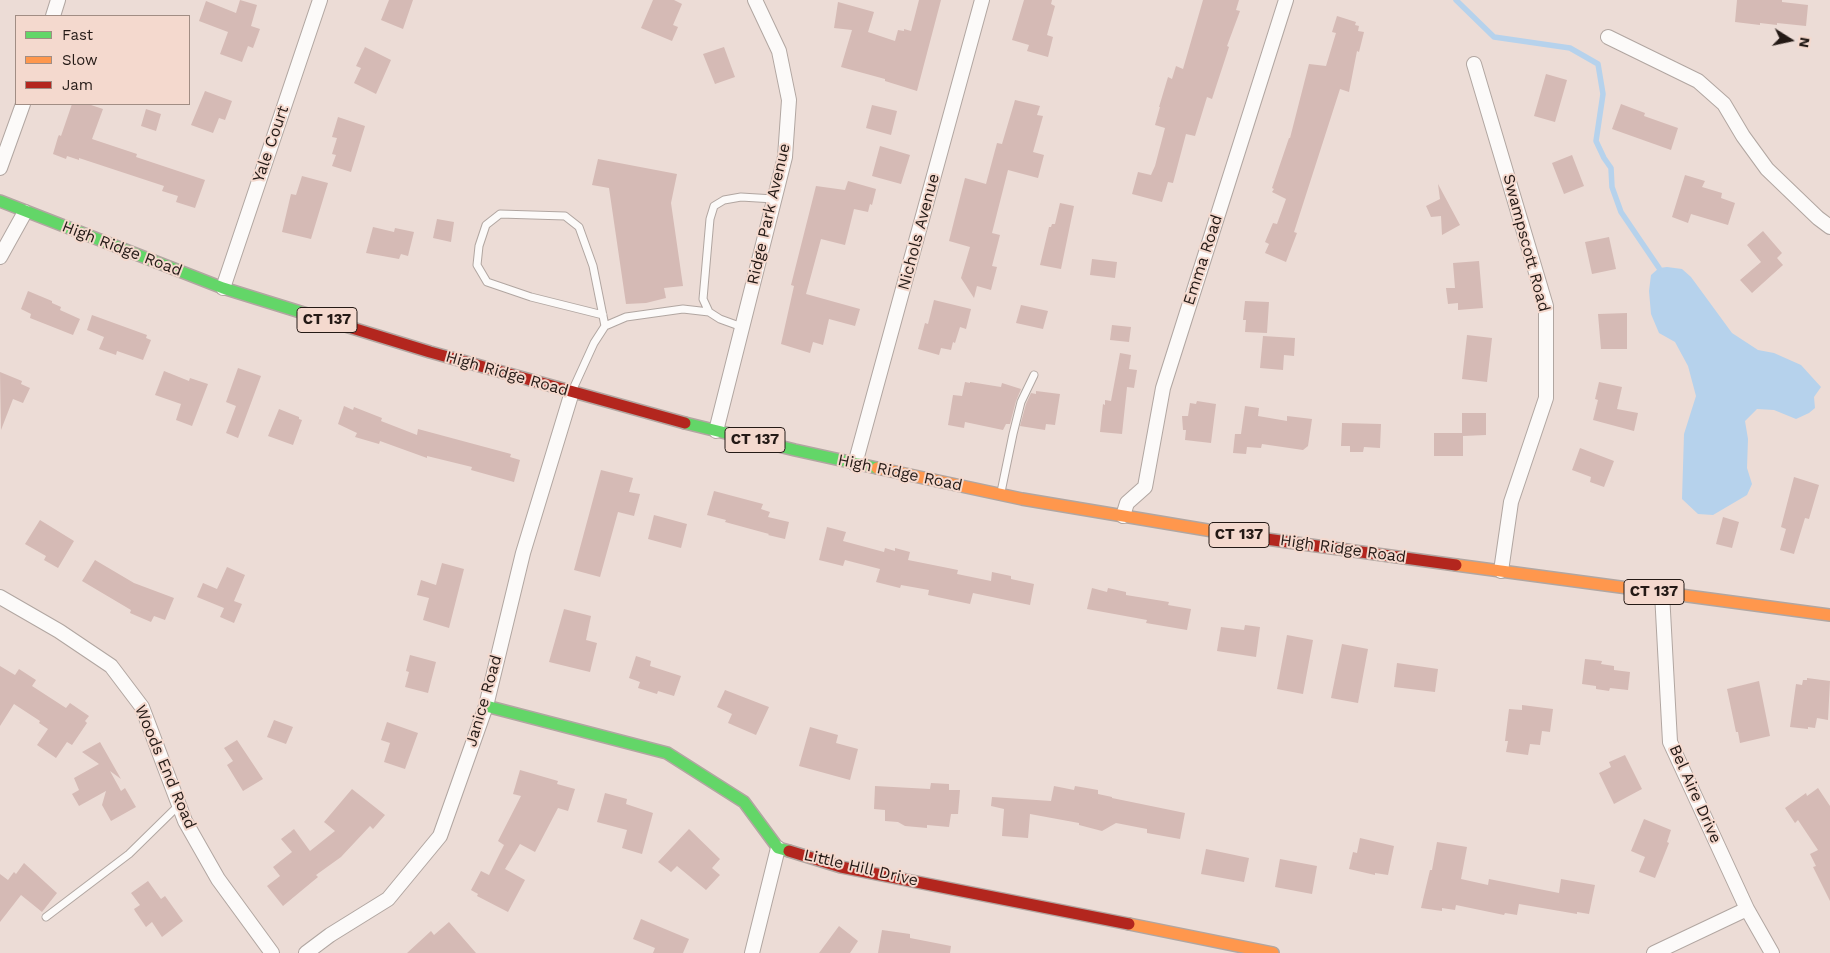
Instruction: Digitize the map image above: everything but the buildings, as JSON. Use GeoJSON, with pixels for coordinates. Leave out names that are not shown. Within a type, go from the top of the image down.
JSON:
{"type":"FeatureCollection","features":[{"type":"Feature","properties":{"kind":"main road","name":"High Ridge Road"},"geometry":{"type":"LineString","coordinates":[[0,201],[24,212],[223,288],[430,352],[716,431],[855,464],[1000,494],[1230,534],[1830,615]]}},
{"type":"Feature","properties":{"kind":"main road"},"geometry":{"type":"LineString","coordinates":[[486,706],[667,753],[744,802],[778,848]]}},
{"type":"Feature","properties":{"kind":"main road","name":"Little Hill Drive"},"geometry":{"type":"LineString","coordinates":[[778,848],[841,866],[1273,953]]}},
{"type":"Feature","properties":{"kind":"street"},"geometry":{"type":"LineString","coordinates":[[53,15],[58,0]]}},
{"type":"Feature","properties":{"kind":"street","name":"Yale Court"},"geometry":{"type":"LineString","coordinates":[[223,288],[320,0]]}},
{"type":"Feature","properties":{"kind":"street","name":"Ridge Park Avenue"},"geometry":{"type":"LineString","coordinates":[[716,431],[785,158],[789,100],[779,51],[754,0]]}},
{"type":"Feature","properties":{"kind":"street","name":"Nichols Avenue"},"geometry":{"type":"LineString","coordinates":[[855,464],[982,0]]}},
{"type":"Feature","properties":{"kind":"street","name":"Emma Road"},"geometry":{"type":"LineString","coordinates":[[1123,516],[1127,503],[1146,488],[1163,388],[1286,0]]}},
{"type":"Feature","properties":{"kind":"street"},"geometry":{"type":"LineString","coordinates":[[1608,37],[1698,81],[1718,98],[1724,104],[1743,136],[1767,169],[1811,212],[1830,227]]}},
{"type":"Feature","properties":{"kind":"street","name":"Swampscott Road"},"geometry":{"type":"LineString","coordinates":[[1474,64],[1546,306],[1546,398],[1511,502],[1501,571]]}},
{"type":"Feature","properties":{"kind":"street"},"geometry":{"type":"LineString","coordinates":[[0,168],[23,105]]}},
{"type":"Feature","properties":{"kind":"street"},"geometry":{"type":"LineString","coordinates":[[0,257],[24,212]]}},
{"type":"Feature","properties":{"kind":"street","name":"Janice Road"},"geometry":{"type":"LineString","coordinates":[[306,953],[330,935],[388,899],[440,836],[486,706],[523,553],[572,392]]}},
{"type":"Feature","properties":{"kind":"street","name":"Bel Aire Drive"},"geometry":{"type":"LineString","coordinates":[[1662,593],[1670,742],[1747,909],[1772,953]]}},
{"type":"Feature","properties":{"kind":"street","name":"Woods End Road"},"geometry":{"type":"LineString","coordinates":[[0,597],[59,631],[111,666],[142,706],[185,821],[218,879],[272,953]]}},
{"type":"Feature","properties":{"kind":"street"},"geometry":{"type":"LineString","coordinates":[[752,953],[778,848]]}},
{"type":"Feature","properties":{"kind":"street"},"geometry":{"type":"LineString","coordinates":[[1654,953],[1747,909]]}},
{"type":"Feature","properties":{"kind":"lane"},"geometry":{"type":"LineString","coordinates":[[709,312],[703,298],[710,219],[714,206],[724,200],[741,198],[774,199]]}},
{"type":"Feature","properties":{"kind":"lane"},"geometry":{"type":"LineString","coordinates":[[603,315],[531,297],[487,282],[477,266],[479,246],[486,225],[500,214],[565,216],[579,227],[593,266],[603,315],[605,326]]}},
{"type":"Feature","properties":{"kind":"lane"},"geometry":{"type":"LineString","coordinates":[[572,392],[594,343],[605,326],[626,318],[682,309],[709,312],[720,320],[742,327]]}},
{"type":"Feature","properties":{"kind":"lane"},"geometry":{"type":"LineString","coordinates":[[1000,494],[1021,402],[1034,375]]}},
{"type":"Feature","properties":{"kind":"lane"},"geometry":{"type":"LineString","coordinates":[[46,916],[129,854],[179,805]]}},
{"type":"Feature","properties":{"kind":"water"},"geometry":{"type":"Polygon","coordinates":[[[1659,268],[1682,269],[1691,277],[1732,333],[1758,350],[1774,353],[1801,365],[1821,387],[1814,397],[1815,408],[1796,419],[1774,410],[1757,409],[1745,421],[1748,439],[1747,468],[1752,484],[1747,495],[1713,515],[1698,514],[1682,499],[1684,434],[1696,396],[1688,366],[1675,342],[1659,333],[1651,314],[1649,291],[1651,275],[1659,268]]]}},
{"type":"Feature","properties":{"kind":"waterway"},"geometry":{"type":"LineString","coordinates":[[1456,0],[1494,37],[1570,48],[1598,64],[1603,94],[1596,141],[1611,168],[1612,187],[1621,212],[1659,268]]}},
{"type":"Feature","properties":{"kind":"traffic: fast"},"geometry":{"type":"LineString","coordinates":[[0,201],[223,288],[323,319]]}},
{"type":"Feature","properties":{"kind":"traffic: fast"},"geometry":{"type":"LineString","coordinates":[[685,423],[877,468]]}},
{"type":"Feature","properties":{"kind":"traffic: fast"},"geometry":{"type":"LineString","coordinates":[[486,706],[667,753],[744,802],[778,848],[789,851]]}},
{"type":"Feature","properties":{"kind":"traffic: slow"},"geometry":{"type":"LineString","coordinates":[[877,468],[1022,499],[1237,535]]}},
{"type":"Feature","properties":{"kind":"traffic: slow"},"geometry":{"type":"LineString","coordinates":[[1456,565],[1830,615]]}},
{"type":"Feature","properties":{"kind":"traffic: slow"},"geometry":{"type":"LineString","coordinates":[[1129,924],[1273,953]]}},
{"type":"Feature","properties":{"kind":"traffic: jam"},"geometry":{"type":"LineString","coordinates":[[323,319],[430,352],[685,423]]}},
{"type":"Feature","properties":{"kind":"traffic: jam"},"geometry":{"type":"LineString","coordinates":[[1237,535],[1456,565]]}},
{"type":"Feature","properties":{"kind":"traffic: jam"},"geometry":{"type":"LineString","coordinates":[[789,851],[841,867],[1129,924]]}}]}
